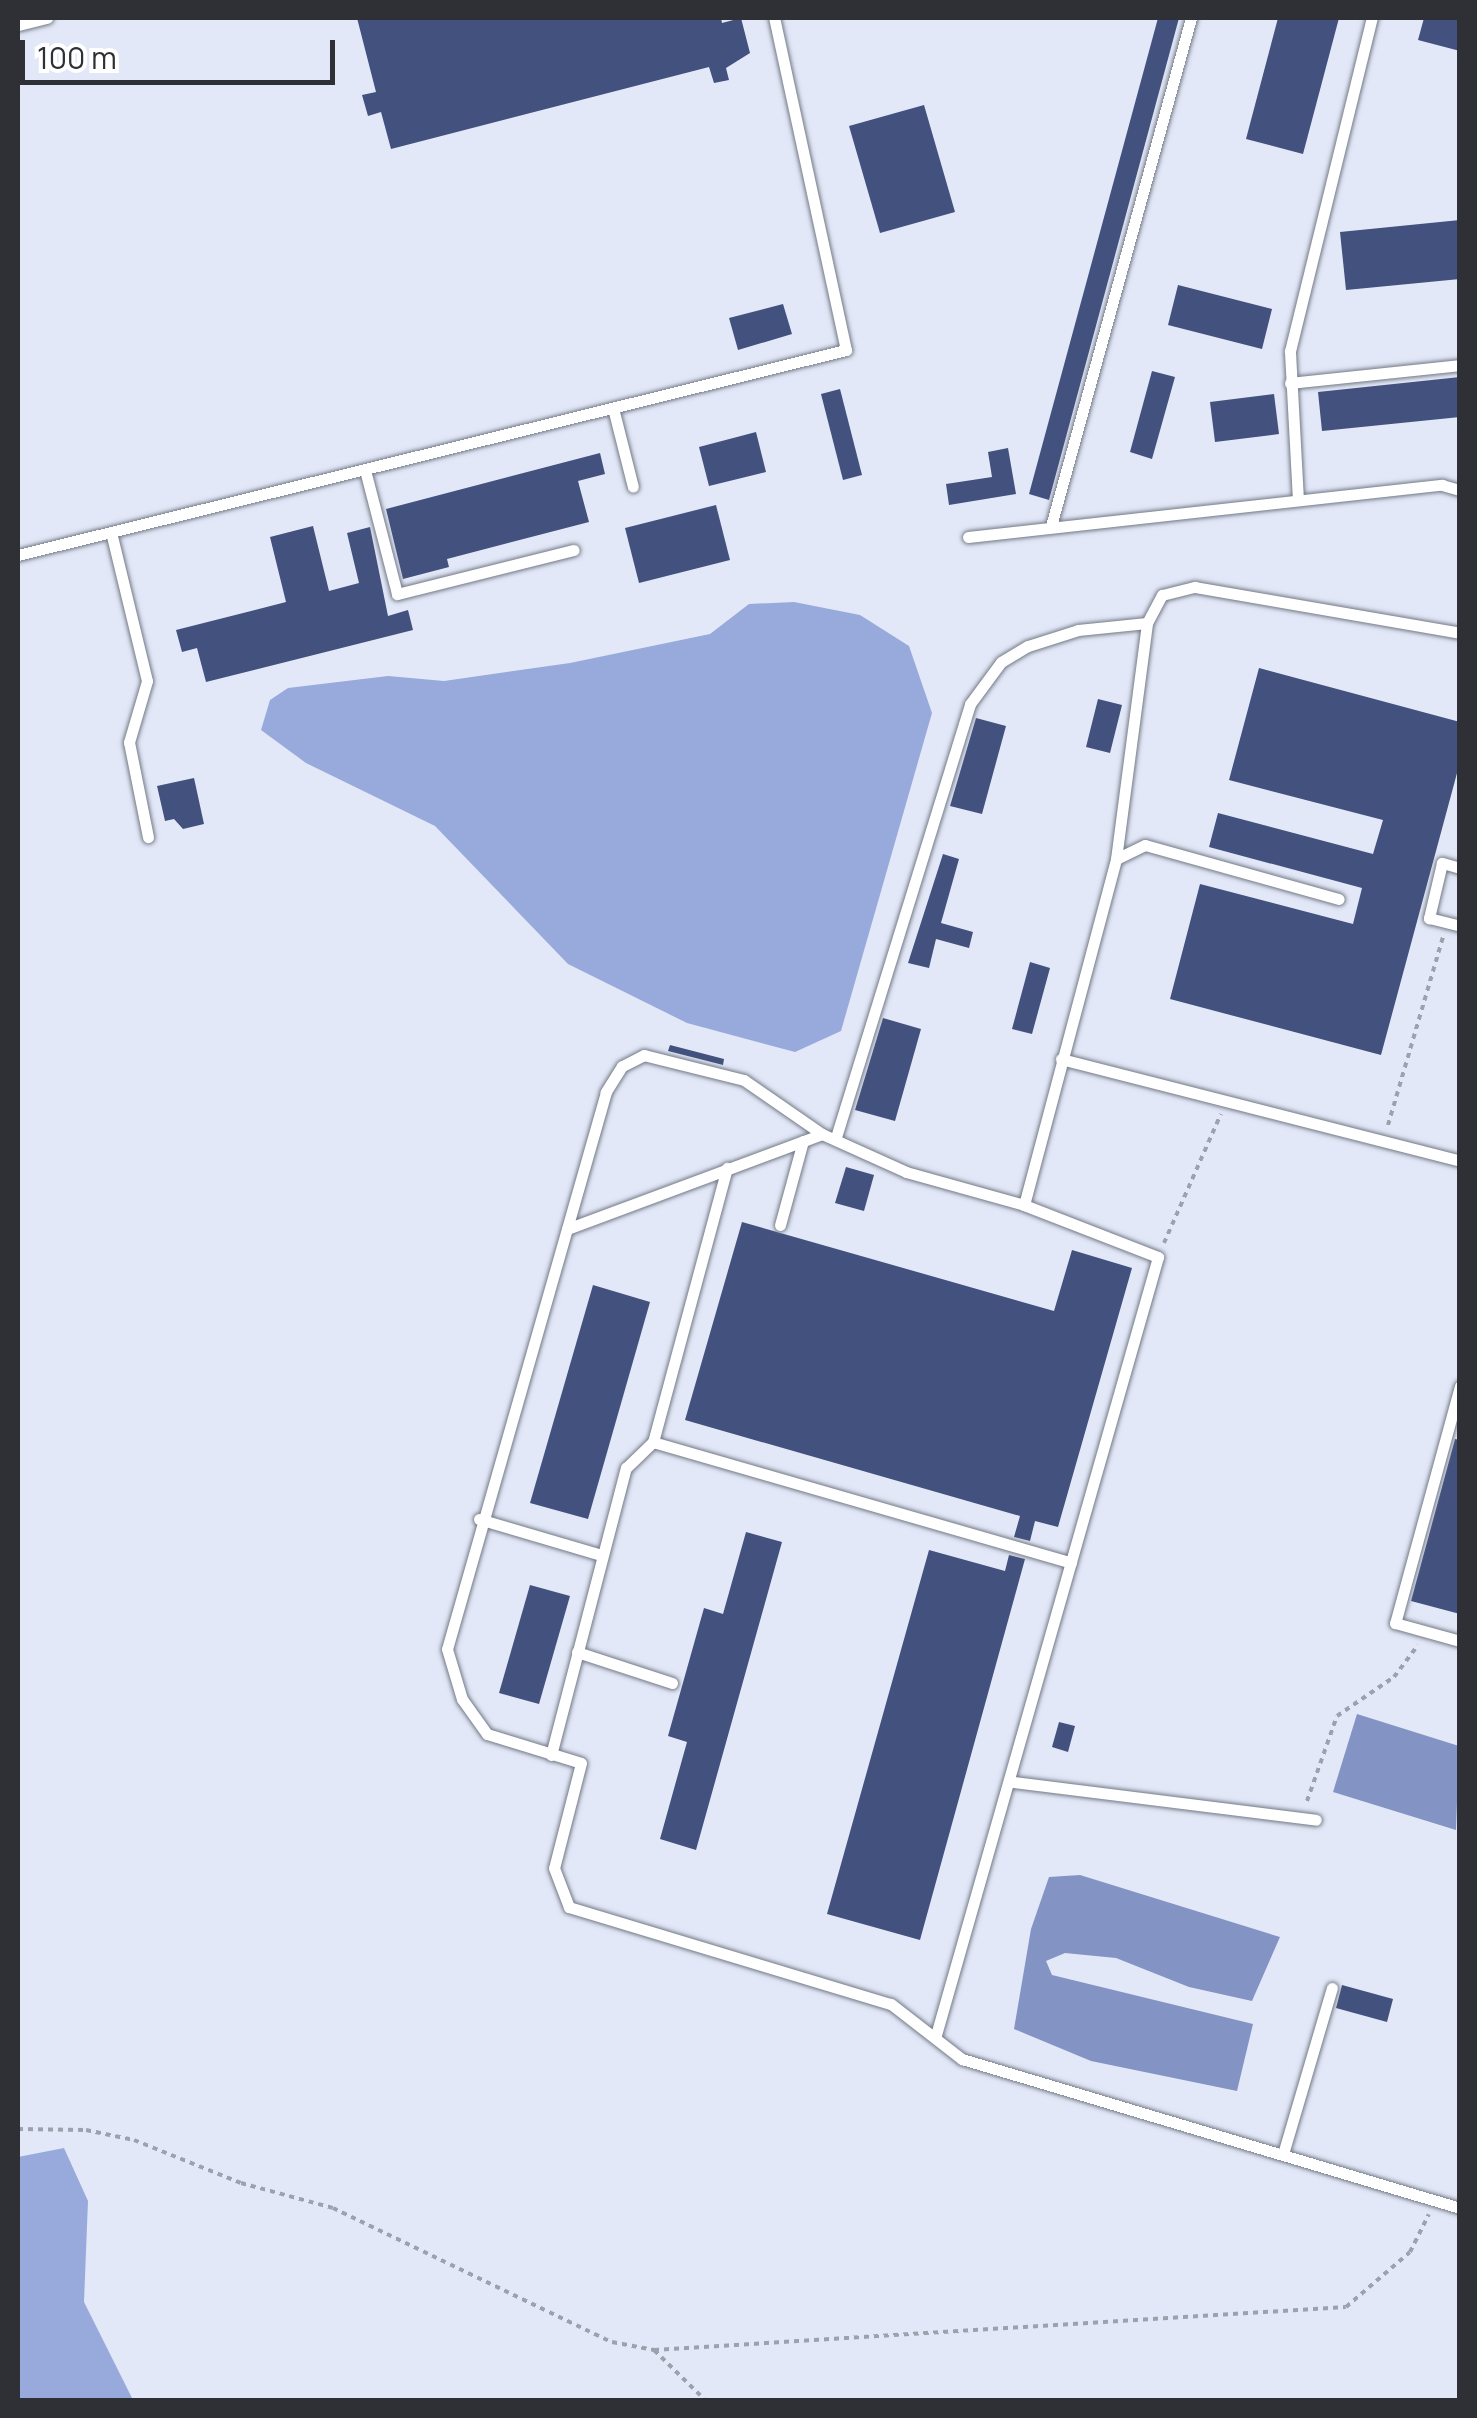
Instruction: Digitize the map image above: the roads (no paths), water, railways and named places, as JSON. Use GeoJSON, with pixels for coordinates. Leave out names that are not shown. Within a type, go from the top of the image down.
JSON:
{"type":"FeatureCollection","features":[{"type":"Feature","properties":{"kind":"lane"},"geometry":{"type":"LineString","coordinates":[[18,25],[47,18]]}},
{"type":"Feature","properties":{"kind":"lane"},"geometry":{"type":"LineString","coordinates":[[18,556],[846,350],[774,18]]}},
{"type":"Feature","properties":{"kind":"lane"},"geometry":{"type":"LineString","coordinates":[[1051,526],[1191,18]]}},
{"type":"Feature","properties":{"kind":"lane"},"geometry":{"type":"LineString","coordinates":[[1298,500],[1290,352],[1372,18]]}},
{"type":"Feature","properties":{"kind":"lane"},"geometry":{"type":"LineString","coordinates":[[1290,384],[1460,365]]}},
{"type":"Feature","properties":{"kind":"lane"},"geometry":{"type":"LineString","coordinates":[[614,408],[633,487]]}},
{"type":"Feature","properties":{"kind":"lane"},"geometry":{"type":"LineString","coordinates":[[365,470],[397,594],[574,550]]}},
{"type":"Feature","properties":{"kind":"lane"},"geometry":{"type":"LineString","coordinates":[[968,537],[1442,485],[1460,490]]}},
{"type":"Feature","properties":{"kind":"lane"},"geometry":{"type":"LineString","coordinates":[[112,532],[147,681],[129,742],[148,836]]}},
{"type":"Feature","properties":{"kind":"lane"},"geometry":{"type":"LineString","coordinates":[[1024,1205],[1116,860],[1147,623],[1162,594],[1195,587],[1460,633]]}},
{"type":"Feature","properties":{"kind":"lane"},"geometry":{"type":"LineString","coordinates":[[836,1137],[970,704],[1001,662],[1028,646],[1078,630],[1147,623]]}},
{"type":"Feature","properties":{"kind":"lane"},"geometry":{"type":"LineString","coordinates":[[1116,860],[1145,846],[1339,899]]}},
{"type":"Feature","properties":{"kind":"lane"},"geometry":{"type":"LineString","coordinates":[[1453,924],[1429,918],[1442,863],[1460,868]]}},
{"type":"Feature","properties":{"kind":"lane"},"geometry":{"type":"LineString","coordinates":[[936,2035],[1012,1782],[1158,1257],[1024,1205],[906,1172],[836,1137],[822,1134],[744,1080],[644,1055],[632,1058],[614,1074],[606,1092],[479,1519],[447,1649],[462,1699],[487,1734],[581,1762],[554,1868],[568,1907],[891,2004],[962,2058],[1460,2208]]}},
{"type":"Feature","properties":{"kind":"lane"},"geometry":{"type":"LineString","coordinates":[[1061,1059],[1460,1162]]}},
{"type":"Feature","properties":{"kind":"lane"},"geometry":{"type":"LineString","coordinates":[[566,1229],[822,1134]]}},
{"type":"Feature","properties":{"kind":"lane"},"geometry":{"type":"LineString","coordinates":[[780,1225],[803,1140]]}},
{"type":"Feature","properties":{"kind":"lane"},"geometry":{"type":"LineString","coordinates":[[551,1754],[626,1468],[653,1442],[728,1168]]}},
{"type":"Feature","properties":{"kind":"lane"},"geometry":{"type":"LineString","coordinates":[[1460,1386],[1395,1623],[1460,1641]]}},
{"type":"Feature","properties":{"kind":"lane"},"geometry":{"type":"LineString","coordinates":[[653,1442],[1071,1564]]}},
{"type":"Feature","properties":{"kind":"lane"},"geometry":{"type":"LineString","coordinates":[[479,1519],[601,1555]]}},
{"type":"Feature","properties":{"kind":"lane"},"geometry":{"type":"LineString","coordinates":[[577,1652],[672,1682]]}},
{"type":"Feature","properties":{"kind":"lane"},"geometry":{"type":"LineString","coordinates":[[1012,1782],[1310,1820]]}},
{"type":"Feature","properties":{"kind":"lane"},"geometry":{"type":"LineString","coordinates":[[1282,2154],[1332,1988]]}}]}
